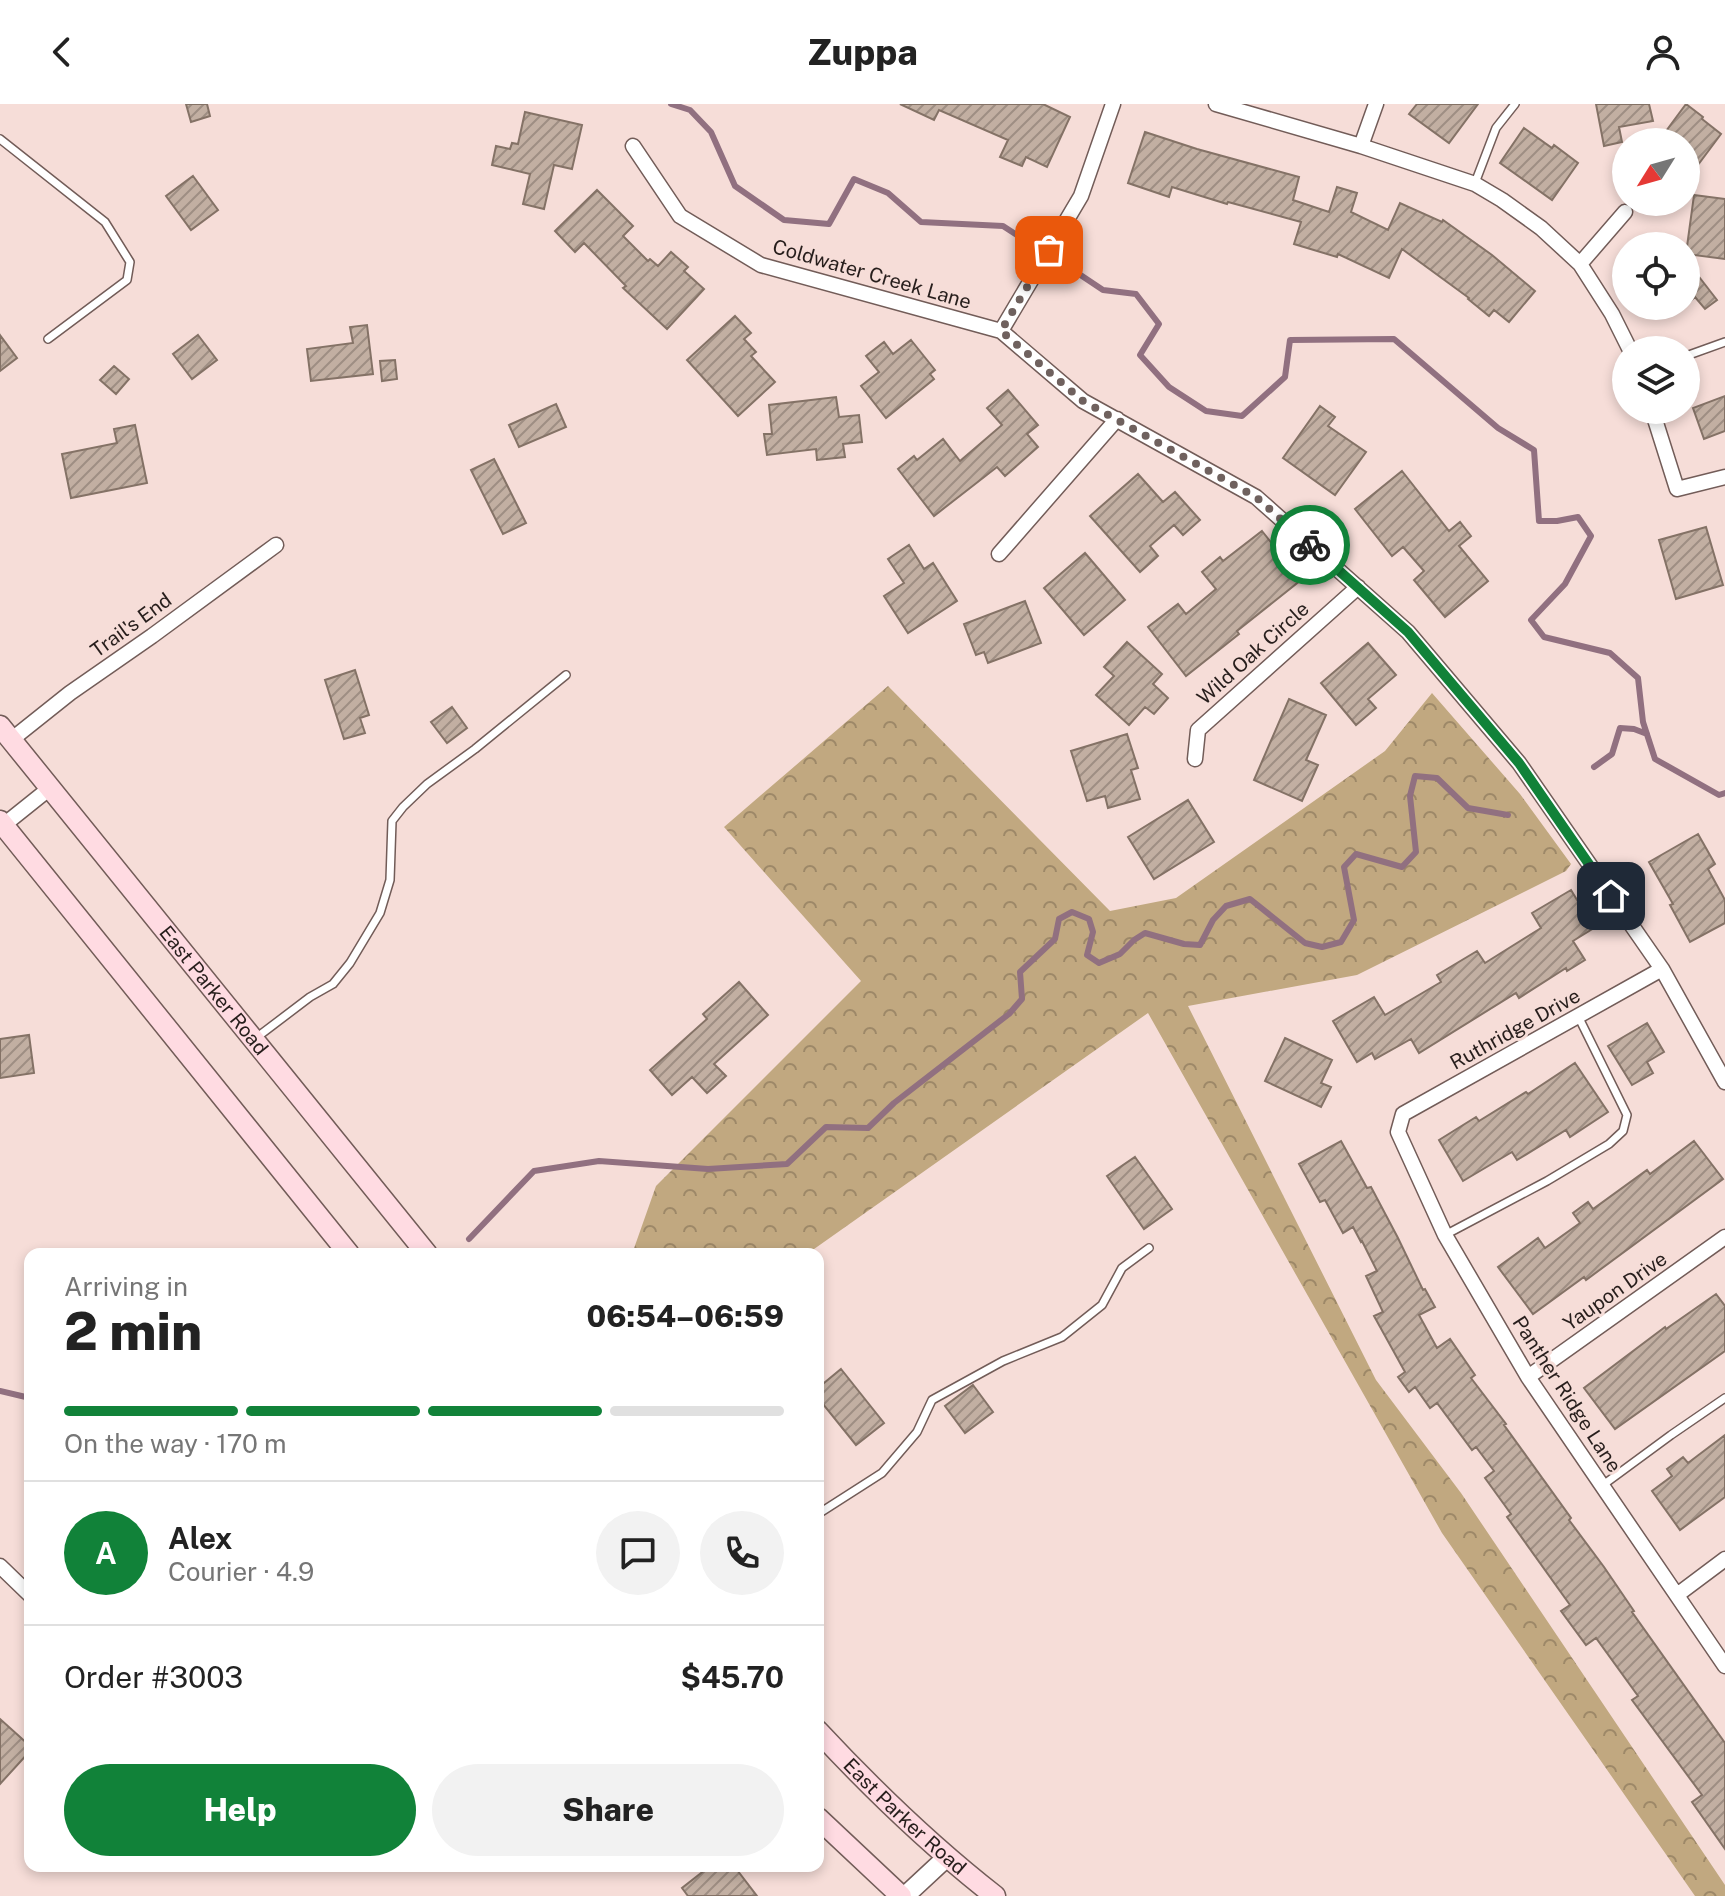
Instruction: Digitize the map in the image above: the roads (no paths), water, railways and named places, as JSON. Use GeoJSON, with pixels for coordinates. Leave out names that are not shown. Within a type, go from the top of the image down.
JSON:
{"type":"FeatureCollection","features":[{"type":"Feature","properties":{"kind":"main road","name":"East Parker Road"},"geometry":{"type":"LineString","coordinates":[[6,733],[422,1248]]}},
{"type":"Feature","properties":{"kind":"main road"},"geometry":{"type":"LineString","coordinates":[[1,824],[344,1248]]}},
{"type":"Feature","properties":{"kind":"main road","name":"East Parker Road"},"geometry":{"type":"LineString","coordinates":[[824,1737],[876,1792],[995,1896]]}},
{"type":"Feature","properties":{"kind":"main road"},"geometry":{"type":"LineString","coordinates":[[824,1824],[903,1896]]}},
{"type":"Feature","properties":{"kind":"street"},"geometry":{"type":"LineString","coordinates":[[1001,331],[1081,196],[1113,104]]}},
{"type":"Feature","properties":{"kind":"street"},"geometry":{"type":"LineString","coordinates":[[1216,104],[1243,108],[1475,184],[1541,228],[1580,264],[1623,336]]}},
{"type":"Feature","properties":{"kind":"street"},"geometry":{"type":"LineString","coordinates":[[1361,146],[1376,104]]}},
{"type":"Feature","properties":{"kind":"street","name":"Coldwater Creek Lane"},"geometry":{"type":"LineString","coordinates":[[633,146],[680,216],[761,265],[1001,331],[1083,401],[1256,497],[1408,632],[1519,763],[1662,969],[1725,1082]]}},
{"type":"Feature","properties":{"kind":"street"},"geometry":{"type":"LineString","coordinates":[[1580,264],[1622,216]]}},
{"type":"Feature","properties":{"kind":"street"},"geometry":{"type":"LineString","coordinates":[[999,554],[1117,419]]}},
{"type":"Feature","properties":{"kind":"street"},"geometry":{"type":"LineString","coordinates":[[1656,424],[1677,489],[1725,477]]}},
{"type":"Feature","properties":{"kind":"street","name":"Trail's End"},"geometry":{"type":"LineString","coordinates":[[6,733],[152,636],[276,545]]}},
{"type":"Feature","properties":{"kind":"street","name":"Wild Oak Circle"},"geometry":{"type":"LineString","coordinates":[[1195,759],[1198,730],[1358,587]]}},
{"type":"Feature","properties":{"kind":"street"},"geometry":{"type":"LineString","coordinates":[[1,824],[50,788]]}},
{"type":"Feature","properties":{"kind":"street","name":"Ruthridge Drive"},"geometry":{"type":"LineString","coordinates":[[1398,1132],[1403,1114],[1662,969]]}},
{"type":"Feature","properties":{"kind":"street","name":"Panther Ridge Lane"},"geometry":{"type":"LineString","coordinates":[[1398,1132],[1445,1235],[1528,1377],[1725,1666]]}},
{"type":"Feature","properties":{"kind":"street","name":"Yaupon Drive"},"geometry":{"type":"LineString","coordinates":[[1528,1377],[1725,1237]]}},
{"type":"Feature","properties":{"kind":"street"},"geometry":{"type":"LineString","coordinates":[[1677,1595],[1725,1559]]}},
{"type":"Feature","properties":{"kind":"street"},"geometry":{"type":"LineString","coordinates":[[0,1566],[24,1589]]}},
{"type":"Feature","properties":{"kind":"street"},"geometry":{"type":"LineString","coordinates":[[903,1896],[947,1857]]}},
{"type":"Feature","properties":{"kind":"lane"},"geometry":{"type":"LineString","coordinates":[[1475,184],[1496,128],[1515,104]]}},
{"type":"Feature","properties":{"kind":"lane"},"geometry":{"type":"LineString","coordinates":[[0,139],[105,222],[130,262],[127,280],[48,339]]}},
{"type":"Feature","properties":{"kind":"lane"},"geometry":{"type":"LineString","coordinates":[[1700,351],[1725,342]]}},
{"type":"Feature","properties":{"kind":"lane"},"geometry":{"type":"LineString","coordinates":[[254,1039],[310,997],[333,984],[350,963],[380,913],[390,880],[392,821],[403,807],[427,784],[566,675]]}},
{"type":"Feature","properties":{"kind":"lane"},"geometry":{"type":"LineString","coordinates":[[1445,1235],[1559,1174],[1609,1144],[1623,1131],[1627,1115],[1578,1016]]}},
{"type":"Feature","properties":{"kind":"lane"},"geometry":{"type":"LineString","coordinates":[[824,1510],[882,1473],[917,1432],[932,1400],[1003,1361],[1062,1337],[1102,1305],[1122,1268],[1149,1248]]}},
{"type":"Feature","properties":{"kind":"lane"},"geometry":{"type":"LineString","coordinates":[[1603,1486],[1725,1398]]}},
{"type":"Feature","properties":{"kind":"waterway"},"geometry":{"type":"LineString","coordinates":[[671,104],[690,110],[711,132],[735,186],[784,220],[829,224],[854,179],[888,193],[921,222],[1003,226],[1026,241]]}},
{"type":"Feature","properties":{"kind":"waterway"},"geometry":{"type":"LineString","coordinates":[[1073,270],[1103,290],[1136,294],[1159,324],[1140,355],[1169,387],[1206,411],[1242,416],[1285,377],[1290,340],[1394,339],[1498,428],[1534,450],[1539,521],[1578,517],[1591,536],[1565,584],[1531,620],[1544,637],[1610,653],[1638,678],[1643,722],[1655,759],[1719,795],[1725,793]]}},
{"type":"Feature","properties":{"kind":"waterway"},"geometry":{"type":"LineString","coordinates":[[1594,767],[1612,754],[1620,728],[1647,734]]}},
{"type":"Feature","properties":{"kind":"waterway"},"geometry":{"type":"LineString","coordinates":[[469,1239],[534,1171],[599,1161],[708,1169],[787,1164],[826,1127],[868,1128],[894,1103],[1009,1014],[1022,999],[1020,972],[1055,939],[1059,919],[1072,912],[1089,919],[1093,932],[1087,955],[1099,963],[1120,954],[1145,933],[1184,944],[1200,945],[1213,920],[1226,906],[1250,899],[1305,943],[1322,947],[1341,942],[1354,920],[1344,867],[1356,854],[1402,867],[1416,852],[1410,796],[1415,776],[1437,778],[1468,808],[1508,815]]}},
{"type":"Feature","properties":{"kind":"waterway"},"geometry":{"type":"LineString","coordinates":[[0,1391],[24,1397]]}}]}
